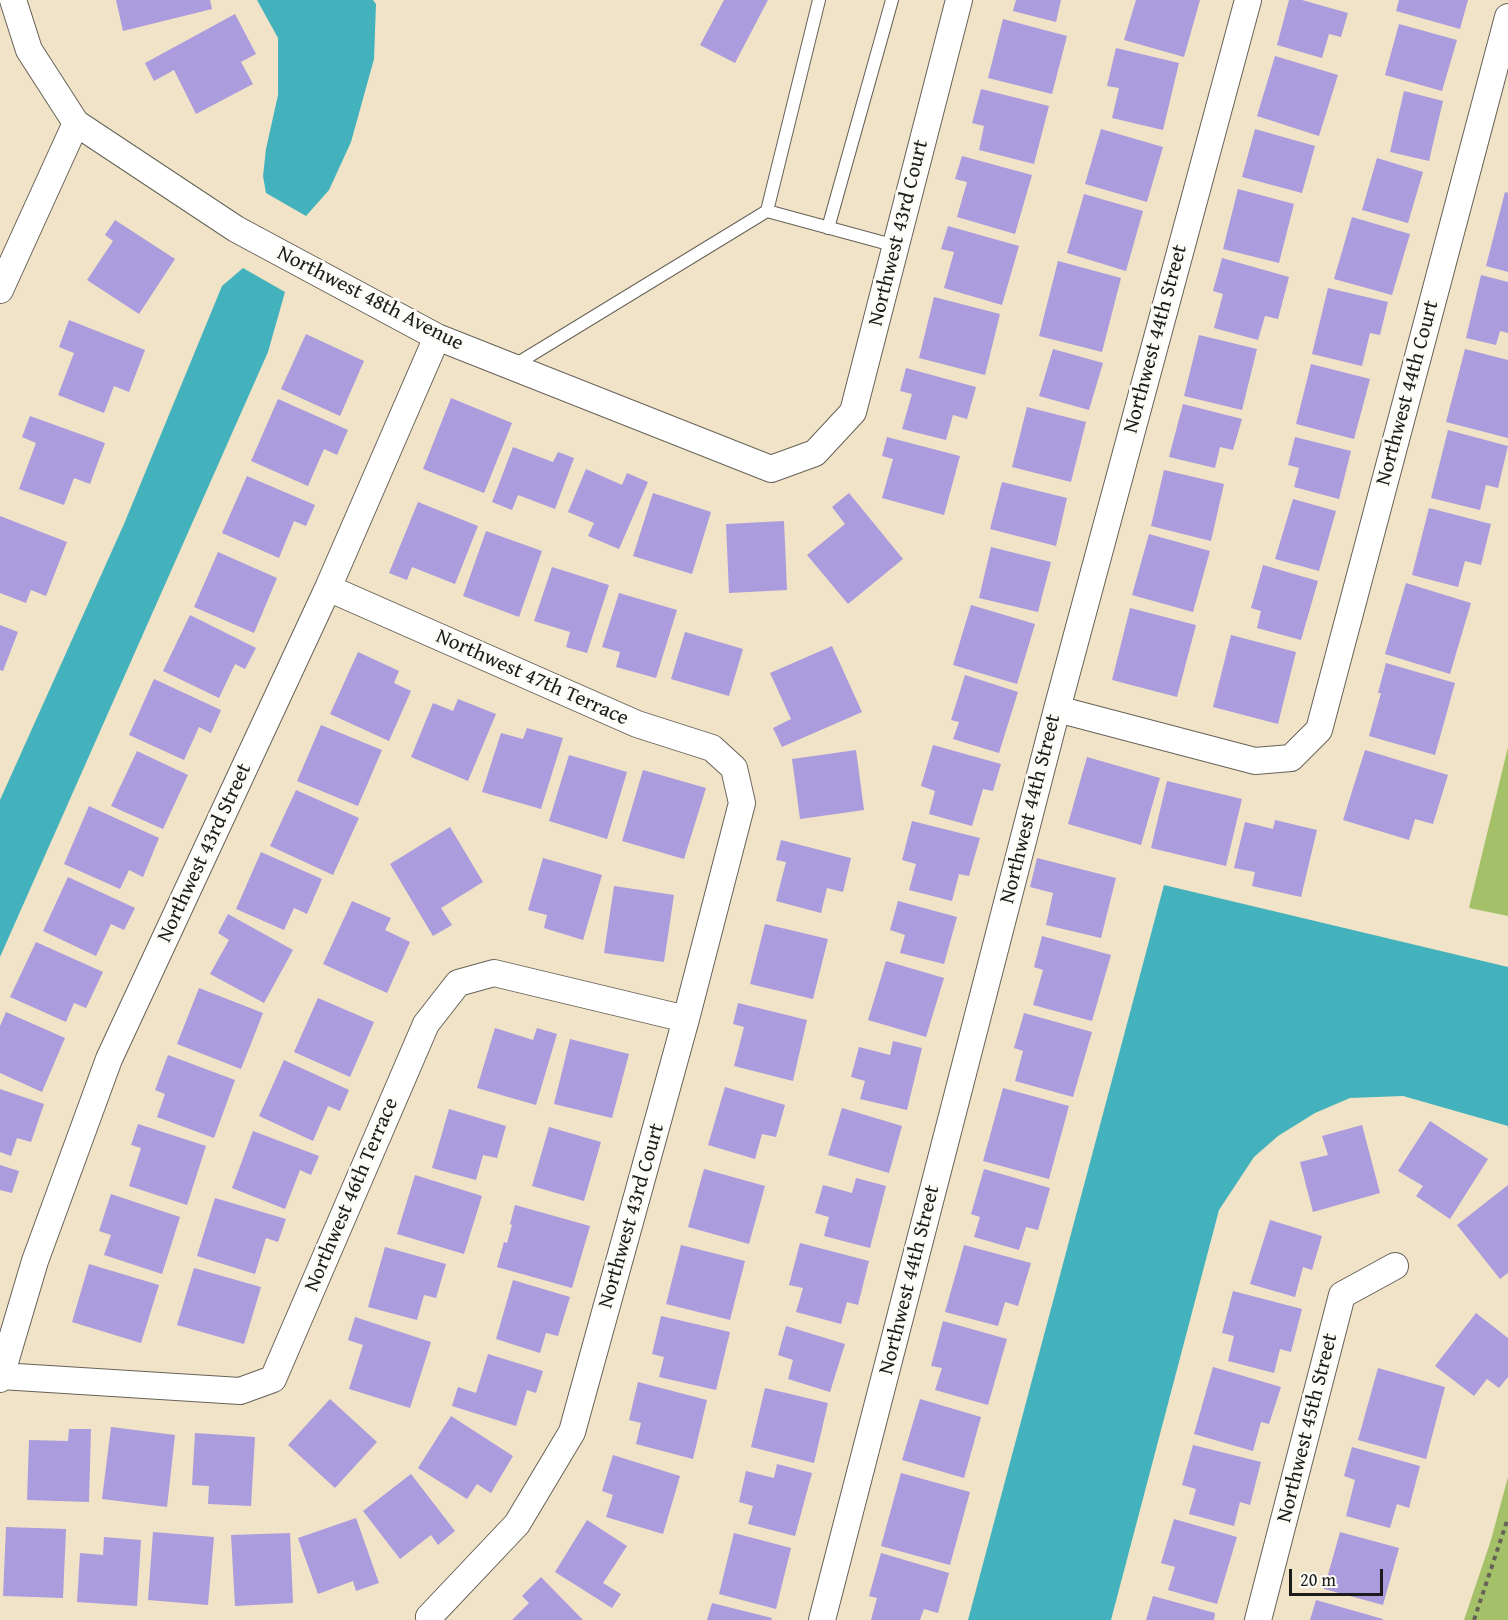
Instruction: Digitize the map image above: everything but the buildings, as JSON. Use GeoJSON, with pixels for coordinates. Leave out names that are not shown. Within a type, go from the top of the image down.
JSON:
{"type":"FeatureCollection","features":[{"type":"Feature","properties":{"kind":"street","name":"Northwest 48th Avenue"},"geometry":{"type":"LineString","coordinates":[[13,0],[29,50],[76,123],[236,229],[437,338],[771,469],[815,453]]}},
{"type":"Feature","properties":{"kind":"street","name":"Northwest 43rd Court"},"geometry":{"type":"LineString","coordinates":[[815,453],[853,412],[959,0]]}},
{"type":"Feature","properties":{"kind":"street","name":"Northwest 44th Street"},"geometry":{"type":"LineString","coordinates":[[822,1620],[1057,709],[1248,0]]}},
{"type":"Feature","properties":{"kind":"street","name":"Northwest 44th Court"},"geometry":{"type":"LineString","coordinates":[[1057,709],[1255,761],[1291,758],[1319,730],[1508,17]]}},
{"type":"Feature","properties":{"kind":"street"},"geometry":{"type":"LineString","coordinates":[[0,290],[76,123]]}},
{"type":"Feature","properties":{"kind":"street","name":"Northwest 43rd Street"},"geometry":{"type":"LineString","coordinates":[[0,1377],[35,1261],[109,1059],[328,588],[437,338]]}},
{"type":"Feature","properties":{"kind":"street","name":"Northwest 47th Terrace"},"geometry":{"type":"LineString","coordinates":[[328,588],[637,724],[712,748],[734,768]]}},
{"type":"Feature","properties":{"kind":"street","name":"Northwest 43rd Court"},"geometry":{"type":"LineString","coordinates":[[426,1619],[517,1524],[572,1432],[686,1019],[742,803],[734,768]]}},
{"type":"Feature","properties":{"kind":"street","name":"Northwest 46th Terrace"},"geometry":{"type":"LineString","coordinates":[[0,1377],[240,1390],[273,1379],[426,1024],[458,982],[494,973],[686,1019]]}},
{"type":"Feature","properties":{"kind":"street","name":"Northwest 45th Street"},"geometry":{"type":"LineString","coordinates":[[1258,1620],[1342,1295],[1395,1266]]}},
{"type":"Feature","properties":{"kind":"lane"},"geometry":{"type":"LineString","coordinates":[[512,367],[767,211],[819,0]]}},
{"type":"Feature","properties":{"kind":"lane"},"geometry":{"type":"LineString","coordinates":[[828,228],[892,0]]}},
{"type":"Feature","properties":{"kind":"lane"},"geometry":{"type":"LineString","coordinates":[[767,211],[896,246]]}},
{"type":"Feature","properties":{"kind":"path"},"geometry":{"type":"LineString","coordinates":[[1474,1620],[1508,1518]]}},
{"type":"Feature","properties":{"kind":"green space"},"geometry":{"type":"Polygon","coordinates":[[[1508,747],[1508,916],[1469,908],[1508,747]]]}},
{"type":"Feature","properties":{"kind":"green space"},"geometry":{"type":"Polygon","coordinates":[[[1508,1477],[1508,1620],[1464,1620],[1491,1540],[1508,1477]]]}},
{"type":"Feature","properties":{"kind":"water"},"geometry":{"type":"Polygon","coordinates":[[[257,0],[373,0],[376,4],[374,59],[351,142],[329,190],[306,216],[266,193],[263,176],[266,149],[278,95],[278,38],[257,0]]]}},
{"type":"Feature","properties":{"kind":"water"},"geometry":{"type":"Polygon","coordinates":[[[243,268],[285,292],[268,352],[0,957],[0,800],[124,524],[222,286],[243,268]]]}},
{"type":"Feature","properties":{"kind":"water"},"geometry":{"type":"Polygon","coordinates":[[[1164,885],[1508,967],[1508,1126],[1403,1096],[1350,1098],[1315,1113],[1278,1136],[1254,1157],[1219,1210],[1111,1620],[968,1620],[1164,885]]]}}]}
